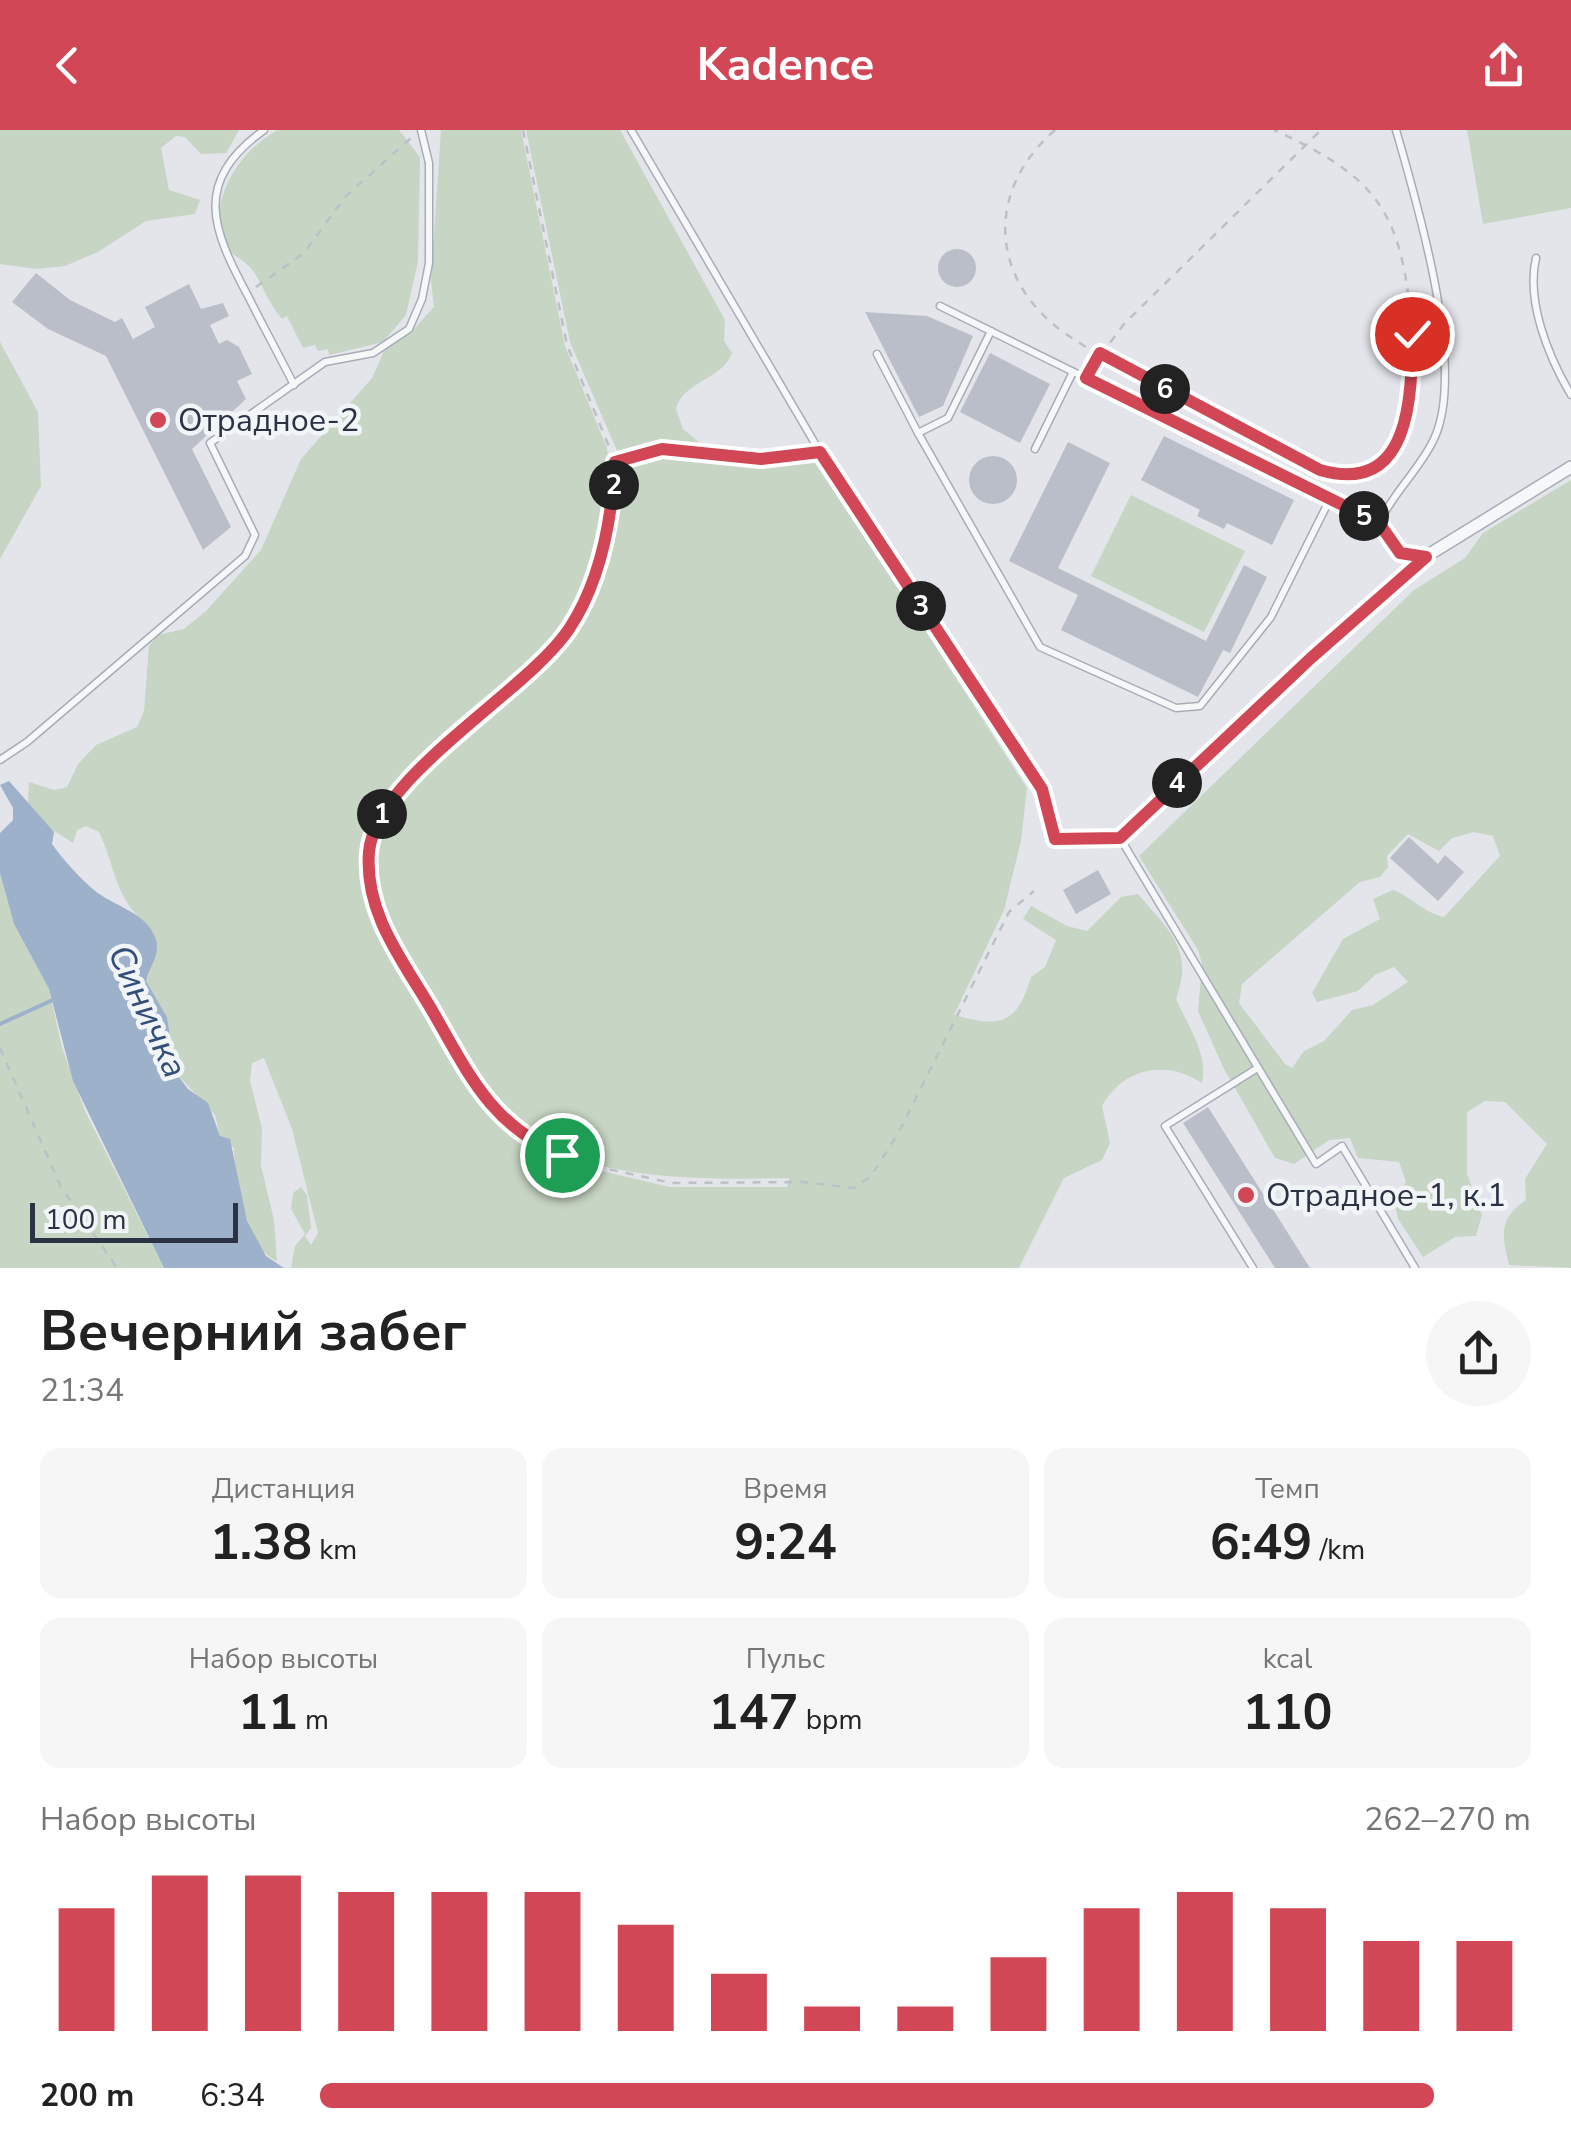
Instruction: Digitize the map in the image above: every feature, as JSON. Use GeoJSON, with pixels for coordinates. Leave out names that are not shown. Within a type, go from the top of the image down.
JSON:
{"type":"FeatureCollection","features":[{"type":"Feature","properties":{"kind":"street"},"geometry":{"type":"LineString","coordinates":[[1120,838],[1262,703],[1426,557],[1571,467]]}},
{"type":"Feature","properties":{"kind":"lane"},"geometry":{"type":"LineString","coordinates":[[264,130],[244,144],[226,170],[214,203],[223,250],[294,385]]}},
{"type":"Feature","properties":{"kind":"lane"},"geometry":{"type":"LineString","coordinates":[[0,760],[40,732],[245,556],[255,535],[210,443],[325,362],[373,353],[409,328],[422,300],[428,263],[429,163],[418,130]]}},
{"type":"Feature","properties":{"kind":"lane"},"geometry":{"type":"LineString","coordinates":[[632,130],[820,452],[1042,789],[1055,839],[1120,838],[1316,1164],[1342,1146],[1415,1268]]}},
{"type":"Feature","properties":{"kind":"lane"},"geometry":{"type":"LineString","coordinates":[[1379,523],[1435,438],[1443,389],[1440,316],[1428,246],[1396,130]]}},
{"type":"Feature","properties":{"kind":"lane"},"geometry":{"type":"LineString","coordinates":[[1536,258],[1530,285],[1558,372],[1571,394]]}},
{"type":"Feature","properties":{"kind":"lane"},"geometry":{"type":"LineString","coordinates":[[940,306],[1379,523],[1400,553],[1426,557]]}},
{"type":"Feature","properties":{"kind":"lane"},"geometry":{"type":"LineString","coordinates":[[918,433],[948,418],[991,331]]}},
{"type":"Feature","properties":{"kind":"lane"},"geometry":{"type":"LineString","coordinates":[[877,354],[1040,646],[1176,708],[1200,706],[1272,616],[1330,499]]}},
{"type":"Feature","properties":{"kind":"lane"},"geometry":{"type":"LineString","coordinates":[[1035,449],[1073,372]]}},
{"type":"Feature","properties":{"kind":"lane"},"geometry":{"type":"LineString","coordinates":[[1253,1268],[1165,1126],[1256,1070]]}},
{"type":"Feature","properties":{"kind":"path"},"geometry":{"type":"LineString","coordinates":[[246,294],[304,253],[345,197],[418,130]]}},
{"type":"Feature","properties":{"kind":"path"},"geometry":{"type":"LineString","coordinates":[[524,130],[567,345],[615,462],[608,530],[591,585],[568,630],[406,786],[378,818],[372,837],[369,857],[381,923],[452,1049],[508,1126],[529,1141],[562,1155],[672,1182],[802,1182],[854,1188],[871,1176],[899,1132],[1010,912],[1034,891]]}},
{"type":"Feature","properties":{"kind":"path"},"geometry":{"type":"LineString","coordinates":[[1054,130],[1016,172],[1006,197],[1004,227],[1009,254],[1038,309],[1066,334],[1320,470],[1352,474],[1382,464],[1403,430],[1412,380],[1412,334],[1397,235],[1382,203],[1304,144],[1274,130]]}},
{"type":"Feature","properties":{"kind":"path"},"geometry":{"type":"LineString","coordinates":[[1086,378],[1100,353],[1321,130]]}},
{"type":"Feature","properties":{"kind":"path"},"geometry":{"type":"LineString","coordinates":[[615,462],[662,449],[761,459],[820,452]]}},
{"type":"Feature","properties":{"kind":"path"},"geometry":{"type":"LineString","coordinates":[[0,1048],[61,1188],[117,1268]]}},
{"type":"Feature","properties":{"kind":"green space"},"geometry":{"type":"Polygon","coordinates":[[[0,130],[239,130],[226,153],[201,154],[185,137],[176,136],[161,148],[169,190],[200,200],[195,214],[146,221],[98,252],[65,266],[37,269],[0,264],[0,130]]]}},
{"type":"Feature","properties":{"kind":"green space"},"geometry":{"type":"Polygon","coordinates":[[[278,130],[399,130],[420,157],[418,261],[406,315],[383,342],[329,355],[328,349],[318,351],[315,345],[303,348],[287,316],[282,319],[277,313],[254,272],[227,248],[220,214],[229,180],[250,151],[278,130]]]}},
{"type":"Feature","properties":{"kind":"green space"},"geometry":{"type":"Polygon","coordinates":[[[441,130],[521,130],[565,346],[607,448],[610,471],[602,530],[587,585],[564,629],[402,782],[375,816],[365,857],[378,925],[448,1051],[505,1128],[526,1144],[606,1172],[670,1187],[787,1187],[789,1178],[683,1177],[607,1167],[571,1157],[540,1142],[513,1122],[476,1075],[393,937],[373,877],[373,856],[376,836],[385,817],[422,771],[574,629],[606,556],[623,463],[662,452],[761,463],[815,460],[1027,788],[1021,841],[1004,910],[954,1015],[995,1021],[1013,1014],[1020,1005],[1031,977],[1045,967],[1056,940],[1023,919],[1031,906],[1067,926],[1087,931],[1121,897],[1138,894],[1169,931],[1180,954],[1181,982],[1176,999],[1200,1051],[1202,1083],[1174,1071],[1146,1071],[1121,1083],[1111,1093],[1102,1106],[1110,1143],[1102,1160],[1064,1178],[1019,1268],[291,1268],[295,1246],[305,1234],[291,1209],[293,1193],[301,1187],[307,1195],[311,1228],[305,1236],[311,1245],[318,1233],[292,1129],[264,1058],[252,1063],[250,1081],[262,1128],[261,1166],[274,1220],[277,1261],[265,1253],[248,1227],[236,1178],[234,1148],[220,1136],[215,1115],[176,1073],[167,1017],[146,981],[146,923],[122,893],[99,832],[86,826],[77,830],[73,843],[45,825],[28,804],[29,782],[54,790],[67,787],[78,764],[96,745],[137,727],[144,711],[149,646],[158,635],[184,629],[206,611],[261,550],[301,459],[372,378],[385,349],[412,331],[434,307],[431,281],[441,130]]]}},
{"type":"Feature","properties":{"kind":"green space"},"geometry":{"type":"Polygon","coordinates":[[[526,130],[620,130],[725,320],[724,341],[732,353],[720,370],[686,392],[676,409],[683,429],[706,448],[662,446],[618,453],[570,342],[526,130]]]}},
{"type":"Feature","properties":{"kind":"green space"},"geometry":{"type":"Polygon","coordinates":[[[1467,130],[1571,130],[1571,208],[1483,224],[1467,130]]]}},
{"type":"Feature","properties":{"kind":"green space"},"geometry":{"type":"Polygon","coordinates":[[[0,342],[38,412],[41,486],[0,559],[0,342]]]}},
{"type":"Feature","properties":{"kind":"green space"},"geometry":{"type":"Polygon","coordinates":[[[1571,480],[1571,1268],[1509,1265],[1504,1236],[1506,1221],[1526,1200],[1525,1179],[1547,1144],[1505,1102],[1485,1101],[1467,1112],[1467,1174],[1482,1215],[1476,1236],[1455,1237],[1423,1257],[1398,1219],[1394,1200],[1406,1182],[1399,1162],[1358,1158],[1350,1138],[1329,1140],[1294,1164],[1275,1158],[1224,1069],[1198,1011],[1202,964],[1198,950],[1139,856],[1414,590],[1465,558],[1483,533],[1571,480]],[[1474,832],[1452,838],[1439,851],[1408,834],[1387,856],[1388,867],[1380,877],[1360,882],[1242,984],[1239,1003],[1285,1064],[1292,1068],[1304,1051],[1324,1041],[1352,1010],[1373,1005],[1408,982],[1394,967],[1375,975],[1358,991],[1317,1002],[1312,993],[1343,939],[1380,919],[1373,899],[1393,890],[1444,917],[1500,856],[1493,836],[1474,832]]]}},
{"type":"Feature","properties":{"kind":"green space"},"geometry":{"type":"Polygon","coordinates":[[[1131,495],[1245,551],[1204,632],[1091,576],[1131,495]]]}},
{"type":"Feature","properties":{"kind":"green space"},"geometry":{"type":"Polygon","coordinates":[[[0,873],[14,924],[49,989],[62,1048],[85,1111],[164,1268],[0,1268],[0,873]]]}},
{"type":"Feature","properties":{"kind":"water","name":"Синичка"},"geometry":{"type":"Polygon","coordinates":[[[9,781],[54,832],[52,844],[77,874],[102,896],[137,915],[151,928],[157,949],[146,981],[167,1017],[176,1073],[188,1089],[208,1103],[220,1136],[230,1139],[247,1221],[266,1256],[284,1268],[164,1268],[73,1081],[49,989],[14,924],[0,873],[0,833],[13,820],[13,808],[0,785],[9,781]]]}},
{"type":"Feature","properties":{"kind":"building"},"geometry":{"type":"Polygon","coordinates":[[[957,249],[971,254],[976,268],[971,282],[957,287],[943,282],[938,268],[943,254],[957,249]]]}},
{"type":"Feature","properties":{"kind":"building","name":"Отрадное-2"},"geometry":{"type":"Polygon","coordinates":[[[36,273],[70,300],[115,322],[122,318],[133,339],[155,327],[145,307],[189,284],[201,309],[223,303],[229,316],[210,325],[219,344],[227,340],[239,347],[252,374],[237,381],[246,399],[192,449],[231,527],[203,550],[106,356],[48,329],[12,302],[36,273]]]}},
{"type":"Feature","properties":{"kind":"building"},"geometry":{"type":"Polygon","coordinates":[[[865,312],[927,316],[973,336],[943,406],[919,417],[865,312]]]}},
{"type":"Feature","properties":{"kind":"building"},"geometry":{"type":"Polygon","coordinates":[[[990,353],[1050,384],[1020,443],[960,412],[990,353]]]}},
{"type":"Feature","properties":{"kind":"building"},"geometry":{"type":"Polygon","coordinates":[[[1164,436],[1294,500],[1272,545],[1227,523],[1224,529],[1197,516],[1200,510],[1141,480],[1164,436]]]}},
{"type":"Feature","properties":{"kind":"building"},"geometry":{"type":"Polygon","coordinates":[[[1068,442],[1110,463],[1058,568],[1206,641],[1244,565],[1267,577],[1230,653],[1223,650],[1198,697],[1061,630],[1078,595],[1009,561],[1068,442]]]}},
{"type":"Feature","properties":{"kind":"building"},"geometry":{"type":"Polygon","coordinates":[[[993,456],[1010,463],[1017,480],[1010,497],[993,504],[976,497],[969,480],[976,463],[993,456]]]}},
{"type":"Feature","properties":{"kind":"building"},"geometry":{"type":"Polygon","coordinates":[[[1409,837],[1438,864],[1445,855],[1464,872],[1438,901],[1390,858],[1409,837]]]}},
{"type":"Feature","properties":{"kind":"building"},"geometry":{"type":"Polygon","coordinates":[[[1098,870],[1111,894],[1076,914],[1063,890],[1098,870]]]}},
{"type":"Feature","properties":{"kind":"building","name":"Отрадное-1, к.1"},"geometry":{"type":"Polygon","coordinates":[[[1208,1107],[1310,1268],[1275,1268],[1183,1123],[1208,1107]]]}},
{"type":"Feature","properties":{"kind":"waterway"},"geometry":{"type":"LineString","coordinates":[[0,1024],[55,999]]}},
{"type":"Feature","properties":{"kind":"place","name":"Отрадное-2"},"geometry":{"type":"Point","coordinates":[158,420]}},
{"type":"Feature","properties":{"kind":"place","name":"Отрадное-1, к.1"},"geometry":{"type":"Point","coordinates":[1246,1195]}},
{"type":"Feature","properties":{"kind":"route"},"geometry":{"type":"LineString","coordinates":[[562,1155],[529,1141],[508,1126],[452,1049],[381,923],[369,857],[378,818],[406,786],[568,630],[591,585],[608,530],[615,462],[662,449],[761,459],[820,452],[1042,789],[1055,839],[1120,838],[1234,728],[1426,557],[1400,553],[1379,523],[1086,378],[1100,353],[1320,470],[1352,474],[1382,464],[1403,430],[1412,380],[1412,334]]}}]}
